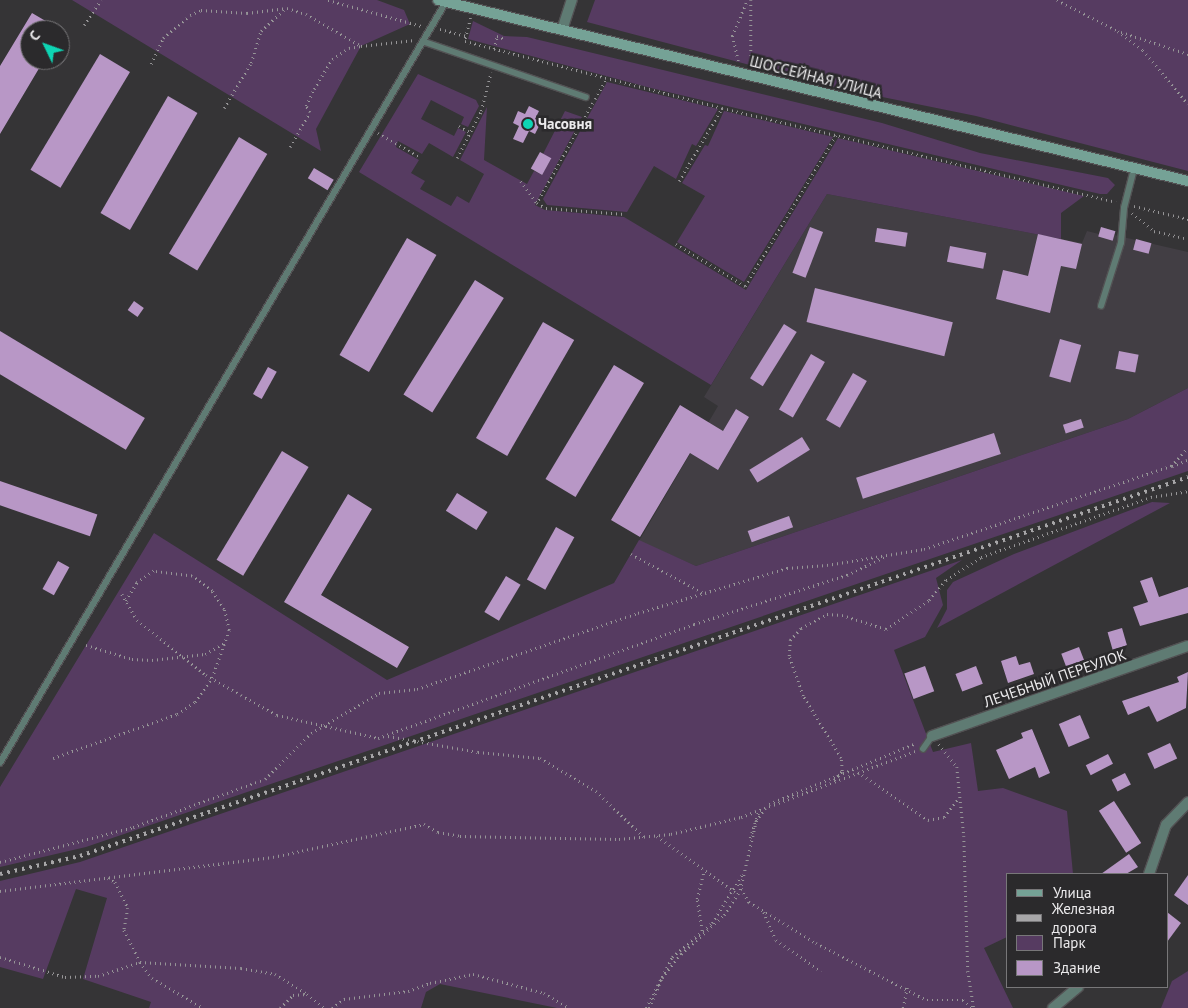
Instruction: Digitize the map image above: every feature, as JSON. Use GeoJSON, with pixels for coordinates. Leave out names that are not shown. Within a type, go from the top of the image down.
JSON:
{"type":"FeatureCollection","features":[{"type":"Feature","properties":{"kind":"main road","name":"ШОССЕЙНАЯ УЛИЦА"},"geometry":{"type":"LineString","coordinates":[[442,1],[1188,181]]}},
{"type":"Feature","properties":{"kind":"street"},"geometry":{"type":"LineString","coordinates":[[562,30],[572,0]]}},
{"type":"Feature","properties":{"kind":"street","name":"ЛЕЧЕБНЫЙ ПЕРЕУЛОК"},"geometry":{"type":"LineString","coordinates":[[932,736],[1188,646]]}},
{"type":"Feature","properties":{"kind":"street"},"geometry":{"type":"LineString","coordinates":[[1149,873],[1166,825],[1188,802]]}},
{"type":"Feature","properties":{"kind":"street"},"geometry":{"type":"LineString","coordinates":[[1053,1008],[1077,988]]}},
{"type":"Feature","properties":{"kind":"lane"},"geometry":{"type":"LineString","coordinates":[[0,763],[434,27],[442,1]]}},
{"type":"Feature","properties":{"kind":"lane"},"geometry":{"type":"LineString","coordinates":[[426,40],[586,96]]}},
{"type":"Feature","properties":{"kind":"lane"},"geometry":{"type":"LineString","coordinates":[[1101,306],[1121,244],[1124,204],[1134,169]]}},
{"type":"Feature","properties":{"kind":"lane"},"geometry":{"type":"LineString","coordinates":[[924,748],[932,736]]}},
{"type":"Feature","properties":{"kind":"path"},"geometry":{"type":"LineString","coordinates":[[84,25],[101,0]]}},
{"type":"Feature","properties":{"kind":"path"},"geometry":{"type":"LineString","coordinates":[[328,0],[410,24],[434,27],[466,36]]}},
{"type":"Feature","properties":{"kind":"path"},"geometry":{"type":"LineString","coordinates":[[747,76],[732,36],[749,0]]}},
{"type":"Feature","properties":{"kind":"path"},"geometry":{"type":"LineString","coordinates":[[747,76],[749,0]]}},
{"type":"Feature","properties":{"kind":"path"},"geometry":{"type":"LineString","coordinates":[[1057,0],[1118,31],[1188,54]]}},
{"type":"Feature","properties":{"kind":"path"},"geometry":{"type":"LineString","coordinates":[[224,108],[250,63],[261,31],[286,8]]}},
{"type":"Feature","properties":{"kind":"path"},"geometry":{"type":"LineString","coordinates":[[151,64],[163,38],[190,15],[201,10],[247,14],[286,8],[306,14],[361,46]]}},
{"type":"Feature","properties":{"kind":"path"},"geometry":{"type":"LineString","coordinates":[[471,16],[465,41],[722,108],[1188,219]]}},
{"type":"Feature","properties":{"kind":"path"},"geometry":{"type":"LineString","coordinates":[[1118,31],[1144,50],[1188,104]]}},
{"type":"Feature","properties":{"kind":"path"},"geometry":{"type":"LineString","coordinates":[[494,49],[497,36],[505,38]]}},
{"type":"Feature","properties":{"kind":"path"},"geometry":{"type":"LineString","coordinates":[[290,147],[310,112],[306,106],[332,60],[349,48],[426,40]]}},
{"type":"Feature","properties":{"kind":"path"},"geometry":{"type":"LineString","coordinates":[[538,203],[606,79]]}},
{"type":"Feature","properties":{"kind":"path"},"geometry":{"type":"LineString","coordinates":[[457,158],[470,132],[490,81]]}},
{"type":"Feature","properties":{"kind":"path"},"geometry":{"type":"LineString","coordinates":[[679,181],[722,108]]}},
{"type":"Feature","properties":{"kind":"path"},"geometry":{"type":"LineString","coordinates":[[459,126],[470,132]]}},
{"type":"Feature","properties":{"kind":"path"},"geometry":{"type":"LineString","coordinates":[[373,130],[420,158]]}},
{"type":"Feature","properties":{"kind":"path"},"geometry":{"type":"LineString","coordinates":[[676,244],[745,286],[836,135]]}},
{"type":"Feature","properties":{"kind":"path"},"geometry":{"type":"LineString","coordinates":[[521,181],[538,203],[546,208],[626,214]]}},
{"type":"Feature","properties":{"kind":"path"},"geometry":{"type":"LineString","coordinates":[[1124,204],[1154,231],[1188,239]]}},
{"type":"Feature","properties":{"kind":"path"},"geometry":{"type":"LineString","coordinates":[[1170,466],[1188,448]]}},
{"type":"Feature","properties":{"kind":"path"},"geometry":{"type":"LineString","coordinates":[[0,862],[133,827],[265,779],[326,723],[379,693],[417,689],[703,592],[787,568],[886,556],[924,548],[1188,460]]}},
{"type":"Feature","properties":{"kind":"path"},"geometry":{"type":"LineString","coordinates":[[833,781],[842,770],[841,758],[803,696],[788,656],[790,640],[800,628],[827,614],[842,615],[886,629],[929,600],[946,580],[981,558],[1151,497],[1188,491]]}},
{"type":"Feature","properties":{"kind":"path"},"geometry":{"type":"LineString","coordinates":[[632,554],[685,586],[703,592]]}},
{"type":"Feature","properties":{"kind":"path"},"geometry":{"type":"LineString","coordinates":[[385,736],[694,624],[847,574],[886,556]]}},
{"type":"Feature","properties":{"kind":"path"},"geometry":{"type":"LineString","coordinates":[[53,758],[177,714],[195,702],[212,678],[229,630],[224,608],[212,591],[192,576],[154,571],[137,583],[126,601]]}},
{"type":"Feature","properties":{"kind":"path"},"geometry":{"type":"LineString","coordinates":[[122,594],[137,620],[184,657],[212,678],[277,714],[326,723],[361,737],[415,738],[421,742],[546,760],[596,792],[644,837]]}},
{"type":"Feature","properties":{"kind":"path"},"geometry":{"type":"LineString","coordinates":[[86,645],[132,659],[184,657],[205,654],[226,642]]}},
{"type":"Feature","properties":{"kind":"path"},"geometry":{"type":"LineString","coordinates":[[647,1008],[662,978],[681,954],[724,915],[740,890],[761,812],[774,799],[932,736],[957,767],[968,971],[974,1008]]}},
{"type":"Feature","properties":{"kind":"path"},"geometry":{"type":"LineString","coordinates":[[0,891],[273,857],[424,824],[438,832],[460,836],[644,837],[760,809],[924,748]]}},
{"type":"Feature","properties":{"kind":"path"},"geometry":{"type":"LineString","coordinates":[[858,772],[928,820],[951,811],[960,796]]}},
{"type":"Feature","properties":{"kind":"path"},"geometry":{"type":"LineString","coordinates":[[647,1008],[672,956],[702,931],[735,892],[760,809]]}},
{"type":"Feature","properties":{"kind":"path"},"geometry":{"type":"LineString","coordinates":[[656,835],[735,892]]}},
{"type":"Feature","properties":{"kind":"path"},"geometry":{"type":"LineString","coordinates":[[702,931],[697,899],[704,870]]}},
{"type":"Feature","properties":{"kind":"path"},"geometry":{"type":"LineString","coordinates":[[107,877],[115,882],[128,908],[124,930],[140,962],[152,978],[204,1008]]}},
{"type":"Feature","properties":{"kind":"path"},"geometry":{"type":"LineString","coordinates":[[738,884],[749,902],[816,943],[907,987],[927,1000],[963,1000],[974,1008]]}},
{"type":"Feature","properties":{"kind":"path"},"geometry":{"type":"LineString","coordinates":[[763,910],[776,940],[821,971]]}},
{"type":"Feature","properties":{"kind":"path"},"geometry":{"type":"LineString","coordinates":[[0,957],[65,977],[98,976],[140,962],[242,968],[275,974],[307,994],[324,1008]]}},
{"type":"Feature","properties":{"kind":"path"},"geometry":{"type":"LineString","coordinates":[[332,1008],[344,999],[408,992],[473,974],[544,994],[569,1008]]}},
{"type":"Feature","properties":{"kind":"path"},"geometry":{"type":"LineString","coordinates":[[903,1008],[907,987]]}},
{"type":"Feature","properties":{"kind":"path"},"geometry":{"type":"LineString","coordinates":[[280,1008],[293,994],[307,994]]}},
{"type":"Feature","properties":{"kind":"shaded area"},"geometry":{"type":"Polygon","coordinates":[[[827,194],[1082,243],[1087,231],[1099,234],[1101,227],[1115,231],[1114,235],[1188,252],[1188,388],[1128,419],[696,566],[639,541],[718,406],[704,397],[827,194]]]}},
{"type":"Feature","properties":{"kind":"green space"},"geometry":{"type":"Polygon","coordinates":[[[72,0],[377,0],[404,10],[410,24],[361,46],[316,129],[321,151],[72,0]]]}},
{"type":"Feature","properties":{"kind":"green space"},"geometry":{"type":"Polygon","coordinates":[[[595,0],[1188,0],[1188,171],[976,116],[833,87],[587,22],[595,0]]]}},
{"type":"Feature","properties":{"kind":"green space"},"geometry":{"type":"Polygon","coordinates":[[[473,21],[504,36],[527,37],[882,123],[980,153],[1108,178],[1115,185],[1107,194],[1100,194],[651,88],[468,39],[473,21]]]}},
{"type":"Feature","properties":{"kind":"green space"},"geometry":{"type":"Polygon","coordinates":[[[418,74],[476,100],[479,106],[468,127],[461,124],[464,117],[431,100],[421,119],[454,136],[458,128],[466,132],[453,157],[429,143],[422,154],[398,141],[396,147],[419,160],[411,173],[425,181],[420,189],[451,206],[457,196],[469,203],[484,174],[460,160],[487,107],[484,160],[527,184],[534,171],[542,175],[551,159],[543,154],[565,111],[582,117],[535,205],[545,210],[624,217],[746,290],[838,138],[1084,196],[1061,213],[1061,239],[827,194],[711,385],[359,172],[418,74]]]}},
{"type":"Feature","properties":{"kind":"green space"},"geometry":{"type":"Polygon","coordinates":[[[607,82],[718,109],[696,146],[692,144],[676,179],[654,166],[627,212],[547,205],[543,199],[607,82]]]}},
{"type":"Feature","properties":{"kind":"green space"},"geometry":{"type":"Polygon","coordinates":[[[724,111],[833,137],[744,282],[677,242],[705,196],[682,183],[705,145],[708,146],[724,111]]]}},
{"type":"Feature","properties":{"kind":"green space"},"geometry":{"type":"Polygon","coordinates":[[[1188,388],[1188,471],[86,847],[0,867],[0,787],[154,533],[387,680],[614,583],[639,540],[696,566],[1128,419],[1188,388]]]}},
{"type":"Feature","properties":{"kind":"green space"},"geometry":{"type":"Polygon","coordinates":[[[1152,502],[1170,503],[937,628],[947,609],[947,590],[953,582],[1014,554],[1152,502]]]}},
{"type":"Feature","properties":{"kind":"green space"},"geometry":{"type":"Polygon","coordinates":[[[962,560],[936,578],[943,605],[925,637],[894,650],[933,752],[971,743],[978,791],[1003,788],[1067,811],[1073,873],[1006,873],[1006,937],[984,948],[1013,1008],[557,1008],[440,984],[426,992],[421,1008],[149,1008],[151,1002],[83,979],[107,898],[76,889],[43,979],[0,967],[0,881],[80,862],[962,560]]]}},
{"type":"Feature","properties":{"kind":"green space"},"geometry":{"type":"Polygon","coordinates":[[[1188,971],[1188,1008],[1161,1008],[1172,981],[1188,971]]]}},
{"type":"Feature","properties":{"kind":"building"},"geometry":{"type":"Polygon","coordinates":[[[32,13],[44,20],[28,20],[32,13]]]}},
{"type":"Feature","properties":{"kind":"building"},"geometry":{"type":"Polygon","coordinates":[[[20,33],[20,70],[38,70],[0,134],[0,66],[20,33]]]}},
{"type":"Feature","properties":{"kind":"building"},"geometry":{"type":"Polygon","coordinates":[[[100,54],[130,72],[60,188],[30,170],[100,54]]]}},
{"type":"Feature","properties":{"kind":"building"},"geometry":{"type":"Polygon","coordinates":[[[168,96],[197,113],[130,230],[101,213],[168,96]]]}},
{"type":"Feature","properties":{"kind":"building","name":"Часовня"},"geometry":{"type":"Polygon","coordinates":[[[529,106],[539,111],[535,119],[541,122],[535,134],[529,131],[523,143],[513,139],[519,126],[513,123],[518,111],[525,114],[529,106]]]}},
{"type":"Feature","properties":{"kind":"building"},"geometry":{"type":"Polygon","coordinates":[[[239,137],[267,154],[197,271],[169,254],[239,137]]]}},
{"type":"Feature","properties":{"kind":"building"},"geometry":{"type":"Polygon","coordinates":[[[540,152],[551,158],[542,175],[531,169],[540,152]]]}},
{"type":"Feature","properties":{"kind":"building"},"geometry":{"type":"Polygon","coordinates":[[[314,168],[334,180],[328,190],[308,178],[314,168]]]}},
{"type":"Feature","properties":{"kind":"building"},"geometry":{"type":"Polygon","coordinates":[[[810,227],[823,232],[806,278],[792,273],[810,227]]]}},
{"type":"Feature","properties":{"kind":"building"},"geometry":{"type":"Polygon","coordinates":[[[1101,227],[1115,231],[1113,241],[1098,237],[1101,227]]]}},
{"type":"Feature","properties":{"kind":"building"},"geometry":{"type":"Polygon","coordinates":[[[877,228],[908,233],[905,247],[875,242],[877,228]]]}},
{"type":"Feature","properties":{"kind":"building"},"geometry":{"type":"Polygon","coordinates":[[[1038,234],[1082,244],[1076,269],[1061,266],[1050,313],[996,299],[1003,270],[1028,276],[1038,234]]]}},
{"type":"Feature","properties":{"kind":"building"},"geometry":{"type":"Polygon","coordinates":[[[407,238],[436,255],[369,372],[340,355],[407,238]]]}},
{"type":"Feature","properties":{"kind":"building"},"geometry":{"type":"Polygon","coordinates":[[[1136,239],[1151,243],[1149,254],[1133,250],[1136,239]]]}},
{"type":"Feature","properties":{"kind":"building"},"geometry":{"type":"Polygon","coordinates":[[[950,246],[986,253],[983,269],[947,262],[950,246]]]}},
{"type":"Feature","properties":{"kind":"building"},"geometry":{"type":"Polygon","coordinates":[[[475,280],[504,298],[432,413],[403,394],[475,280]]]}},
{"type":"Feature","properties":{"kind":"building"},"geometry":{"type":"Polygon","coordinates":[[[815,288],[953,322],[944,356],[807,322],[815,288]]]}},
{"type":"Feature","properties":{"kind":"building"},"geometry":{"type":"Polygon","coordinates":[[[134,301],[144,308],[138,317],[128,310],[134,301]]]}},
{"type":"Feature","properties":{"kind":"building"},"geometry":{"type":"Polygon","coordinates":[[[543,322],[574,340],[507,456],[476,438],[543,322]]]}},
{"type":"Feature","properties":{"kind":"building"},"geometry":{"type":"Polygon","coordinates":[[[784,324],[797,332],[763,386],[750,378],[784,324]]]}},
{"type":"Feature","properties":{"kind":"building"},"geometry":{"type":"Polygon","coordinates":[[[0,331],[145,418],[126,450],[0,374],[0,331]]]}},
{"type":"Feature","properties":{"kind":"building"},"geometry":{"type":"Polygon","coordinates":[[[1060,339],[1081,345],[1070,383],[1049,376],[1060,339]]]}},
{"type":"Feature","properties":{"kind":"building"},"geometry":{"type":"Polygon","coordinates":[[[1119,351],[1139,355],[1135,372],[1116,369],[1119,351]]]}},
{"type":"Feature","properties":{"kind":"building"},"geometry":{"type":"Polygon","coordinates":[[[811,354],[825,362],[793,417],[779,409],[811,354]]]}},
{"type":"Feature","properties":{"kind":"building"},"geometry":{"type":"Polygon","coordinates":[[[614,365],[644,383],[576,497],[545,479],[614,365]]]}},
{"type":"Feature","properties":{"kind":"building"},"geometry":{"type":"Polygon","coordinates":[[[268,367],[277,372],[262,399],[253,394],[268,367]]]}},
{"type":"Feature","properties":{"kind":"building"},"geometry":{"type":"Polygon","coordinates":[[[853,373],[867,381],[840,428],[826,420],[853,373]]]}},
{"type":"Feature","properties":{"kind":"building"},"geometry":{"type":"Polygon","coordinates":[[[680,405],[723,431],[736,409],[749,417],[718,470],[690,453],[640,537],[611,520],[680,405]]]}},
{"type":"Feature","properties":{"kind":"building"},"geometry":{"type":"Polygon","coordinates":[[[1081,419],[1084,428],[1066,433],[1063,425],[1081,419]]]}},
{"type":"Feature","properties":{"kind":"building"},"geometry":{"type":"Polygon","coordinates":[[[994,433],[1001,454],[863,499],[856,478],[994,433]]]}},
{"type":"Feature","properties":{"kind":"building"},"geometry":{"type":"Polygon","coordinates":[[[802,437],[810,450],[757,483],[749,470],[802,437]]]}},
{"type":"Feature","properties":{"kind":"building"},"geometry":{"type":"Polygon","coordinates":[[[282,451],[309,467],[243,576],[217,560],[282,451]]]}},
{"type":"Feature","properties":{"kind":"building"},"geometry":{"type":"Polygon","coordinates":[[[0,481],[97,515],[90,536],[0,505],[0,481]]]}},
{"type":"Feature","properties":{"kind":"building"},"geometry":{"type":"Polygon","coordinates":[[[457,493],[488,512],[476,530],[446,511],[457,493]]]}},
{"type":"Feature","properties":{"kind":"building"},"geometry":{"type":"Polygon","coordinates":[[[348,494],[372,509],[321,595],[409,647],[397,668],[284,602],[348,494]]]}},
{"type":"Feature","properties":{"kind":"building"},"geometry":{"type":"Polygon","coordinates":[[[789,516],[793,527],[752,542],[748,531],[789,516]]]}},
{"type":"Feature","properties":{"kind":"building"},"geometry":{"type":"Polygon","coordinates":[[[556,527],[574,537],[545,590],[527,579],[556,527]]]}},
{"type":"Feature","properties":{"kind":"building"},"geometry":{"type":"Polygon","coordinates":[[[58,561],[69,567],[54,595],[42,589],[58,561]]]}},
{"type":"Feature","properties":{"kind":"building"},"geometry":{"type":"Polygon","coordinates":[[[506,576],[521,585],[499,621],[484,612],[506,576]]]}},
{"type":"Feature","properties":{"kind":"building"},"geometry":{"type":"Polygon","coordinates":[[[1152,577],[1159,597],[1188,587],[1188,613],[1140,626],[1133,607],[1148,602],[1140,581],[1152,577]]]}},
{"type":"Feature","properties":{"kind":"building"},"geometry":{"type":"Polygon","coordinates":[[[1122,628],[1127,645],[1113,649],[1108,632],[1122,628]]]}},
{"type":"Feature","properties":{"kind":"building"},"geometry":{"type":"Polygon","coordinates":[[[1079,647],[1084,660],[1066,667],[1061,654],[1079,647]]]}},
{"type":"Feature","properties":{"kind":"building"},"geometry":{"type":"Polygon","coordinates":[[[1016,656],[1019,665],[1030,662],[1034,674],[1008,683],[1001,661],[1016,656]]]}},
{"type":"Feature","properties":{"kind":"building"},"geometry":{"type":"Polygon","coordinates":[[[925,666],[934,691],[914,699],[904,674],[925,666]]]}},
{"type":"Feature","properties":{"kind":"building"},"geometry":{"type":"Polygon","coordinates":[[[976,666],[983,684],[962,692],[955,674],[976,666]]]}},
{"type":"Feature","properties":{"kind":"building"},"geometry":{"type":"Polygon","coordinates":[[[1188,672],[1186,708],[1157,722],[1149,706],[1128,715],[1122,701],[1179,682],[1177,677],[1188,672]]]}},
{"type":"Feature","properties":{"kind":"building"},"geometry":{"type":"Polygon","coordinates":[[[1080,715],[1090,738],[1069,747],[1059,724],[1080,715]]]}},
{"type":"Feature","properties":{"kind":"building"},"geometry":{"type":"Polygon","coordinates":[[[1032,729],[1050,773],[1039,778],[1035,767],[1009,779],[996,750],[1023,738],[1021,733],[1032,729]]]}},
{"type":"Feature","properties":{"kind":"building"},"geometry":{"type":"Polygon","coordinates":[[[1170,743],[1177,758],[1155,769],[1147,754],[1170,743]]]}},
{"type":"Feature","properties":{"kind":"building"},"geometry":{"type":"Polygon","coordinates":[[[1108,754],[1113,764],[1091,775],[1086,765],[1108,754]]]}},
{"type":"Feature","properties":{"kind":"building"},"geometry":{"type":"Polygon","coordinates":[[[1125,773],[1131,785],[1118,791],[1112,780],[1125,773]]]}},
{"type":"Feature","properties":{"kind":"building"},"geometry":{"type":"Polygon","coordinates":[[[1114,801],[1141,843],[1126,853],[1099,811],[1114,801]]]}},
{"type":"Feature","properties":{"kind":"building"},"geometry":{"type":"Polygon","coordinates":[[[1129,854],[1138,867],[1128,873],[1102,873],[1129,854]]]}},
{"type":"Feature","properties":{"kind":"building"},"geometry":{"type":"Polygon","coordinates":[[[1188,875],[1188,905],[1174,895],[1188,875]]]}},
{"type":"Feature","properties":{"kind":"building"},"geometry":{"type":"Polygon","coordinates":[[[1168,913],[1181,923],[1168,941],[1168,913]]]}},
{"type":"Feature","properties":{"kind":"railway"},"geometry":{"type":"LineString","coordinates":[[0,874],[80,856],[1188,477]]}},
{"type":"Feature","properties":{"kind":"place","name":"Часовня"},"geometry":{"type":"Point","coordinates":[528,124]}}]}
